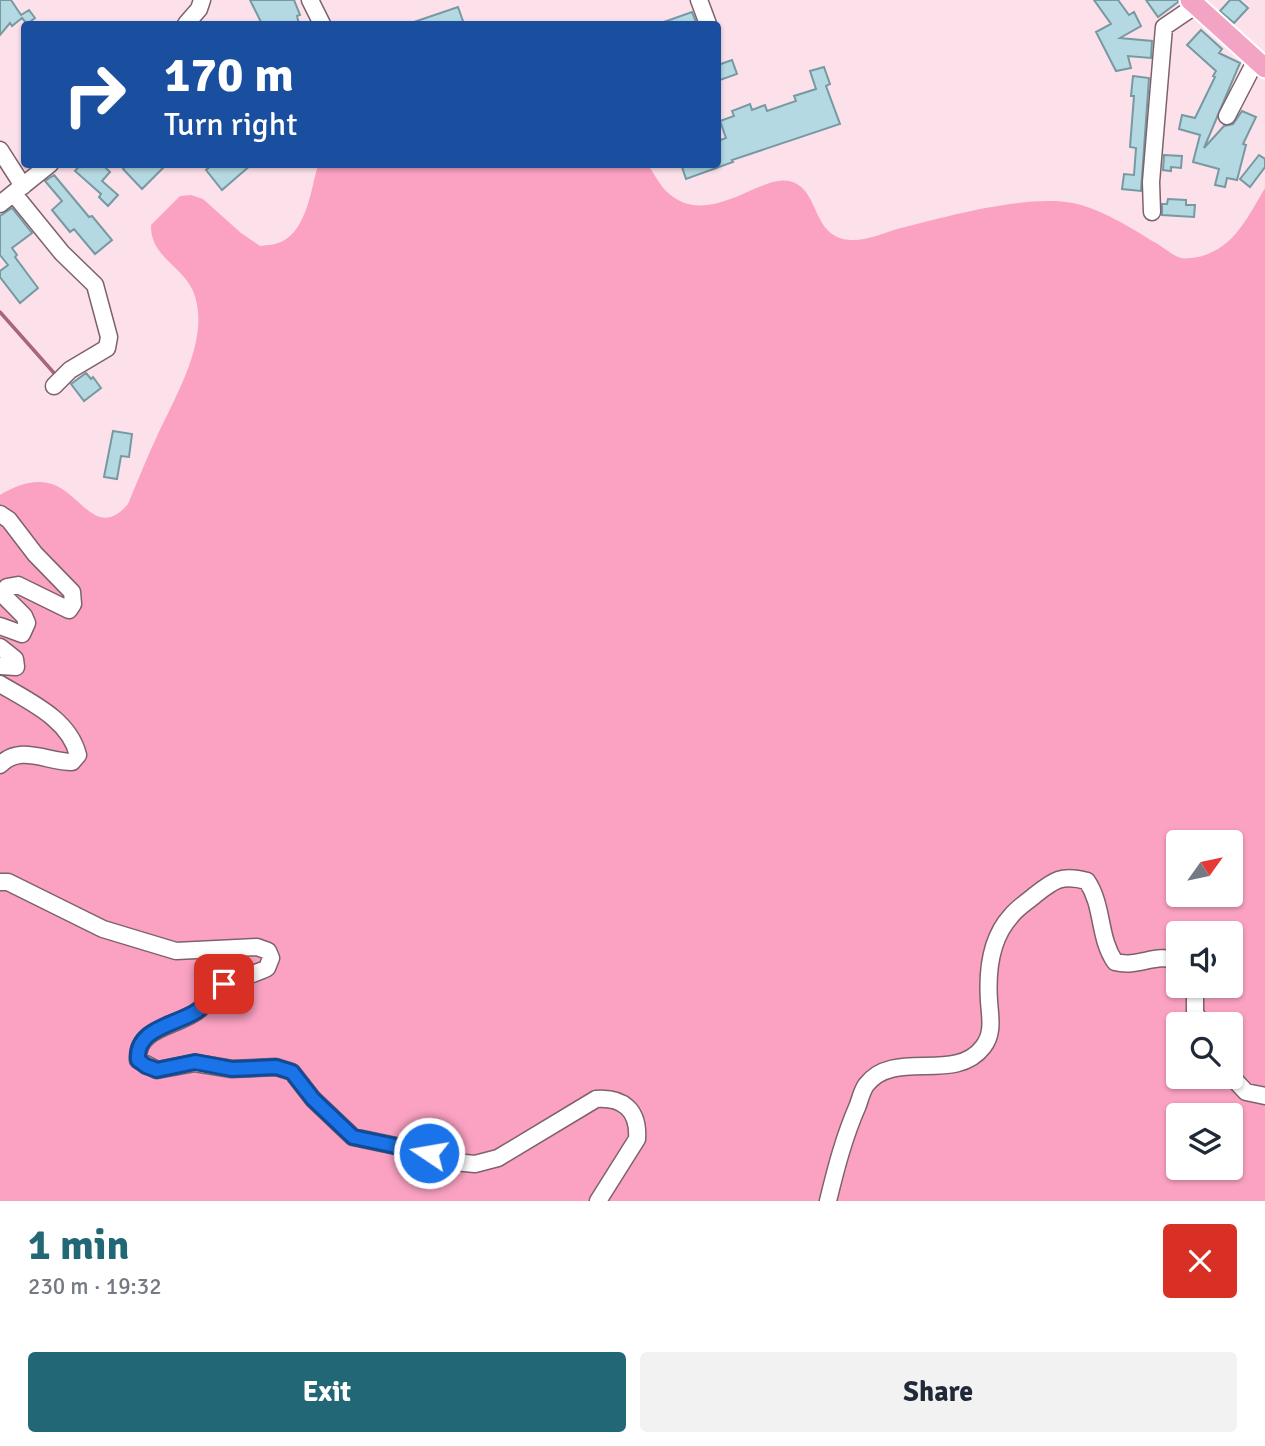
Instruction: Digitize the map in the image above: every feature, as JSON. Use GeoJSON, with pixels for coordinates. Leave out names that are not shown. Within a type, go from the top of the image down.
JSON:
{"type":"FeatureCollection","features":[{"type":"Feature","properties":{"kind":"main road"},"geometry":{"type":"LineString","coordinates":[[1193,3],[1261,64]]}},
{"type":"Feature","properties":{"kind":"street"},"geometry":{"type":"LineString","coordinates":[[189,21],[199,9],[202,0]]}},
{"type":"Feature","properties":{"kind":"street"},"geometry":{"type":"LineString","coordinates":[[310,0],[320,21]]}},
{"type":"Feature","properties":{"kind":"street"},"geometry":{"type":"LineString","coordinates":[[699,0],[707,21]]}},
{"type":"Feature","properties":{"kind":"street"},"geometry":{"type":"LineString","coordinates":[[1152,212],[1151,182],[1164,27],[1193,3]]}},
{"type":"Feature","properties":{"kind":"street"},"geometry":{"type":"LineString","coordinates":[[1227,116],[1261,64]]}},
{"type":"Feature","properties":{"kind":"street"},"geometry":{"type":"LineString","coordinates":[[0,150],[19,190],[62,253],[95,285],[109,337],[107,348],[70,370],[54,386]]}},
{"type":"Feature","properties":{"kind":"street"},"geometry":{"type":"LineString","coordinates":[[0,204],[45,168]]}},
{"type":"Feature","properties":{"kind":"street"},"geometry":{"type":"LineString","coordinates":[[0,514],[9,520],[35,555],[72,592],[73,604],[69,610],[18,585],[7,587],[4,596],[24,616],[27,623],[22,634],[0,626]]}},
{"type":"Feature","properties":{"kind":"street"},"geometry":{"type":"LineString","coordinates":[[0,647],[15,659],[16,667],[0,666]]}},
{"type":"Feature","properties":{"kind":"street"},"geometry":{"type":"LineString","coordinates":[[0,684],[38,706],[67,729],[75,742],[78,755],[72,762],[62,762],[21,753],[8,757],[0,765]]}},
{"type":"Feature","properties":{"kind":"street"},"geometry":{"type":"LineString","coordinates":[[828,1201],[843,1140],[866,1085],[883,1071],[966,1060],[983,1048],[991,1030],[988,998],[990,959],[998,937],[1011,916],[1052,881],[1071,876],[1087,881],[1096,894],[1106,948],[1115,962],[1126,965],[1166,956]]}},
{"type":"Feature","properties":{"kind":"street"},"geometry":{"type":"LineString","coordinates":[[0,882],[8,881],[103,929],[176,951],[257,947],[268,951],[271,958],[267,968],[224,984],[199,1010],[159,1028],[144,1039],[137,1051],[138,1060],[157,1070],[195,1062],[232,1069],[276,1067],[292,1072],[313,1099],[353,1137],[429,1153],[454,1162],[475,1164],[498,1158],[596,1099],[610,1098],[621,1101],[633,1114],[638,1127],[637,1139],[598,1201]]}},
{"type":"Feature","properties":{"kind":"street"},"geometry":{"type":"LineString","coordinates":[[1243,1089],[1265,1096]]}},
{"type":"Feature","properties":{"kind":"shaded area"},"geometry":{"type":"Polygon","coordinates":[[[317,168],[650,168],[666,191],[688,204],[712,204],[770,183],[789,181],[799,185],[806,193],[828,230],[837,237],[850,240],[870,238],[964,212],[1034,201],[1055,201],[1073,203],[1105,214],[1175,255],[1192,258],[1206,255],[1228,242],[1245,222],[1265,188],[1265,1201],[0,1201],[0,495],[20,485],[42,482],[67,492],[100,517],[108,518],[118,514],[128,504],[182,383],[195,346],[198,308],[193,291],[182,274],[161,253],[152,236],[151,225],[180,196],[191,195],[203,199],[260,246],[283,241],[298,227],[317,168]]]}},
{"type":"Feature","properties":{"kind":"building"},"geometry":{"type":"Polygon","coordinates":[[[0,0],[11,0],[21,15],[29,10],[35,18],[24,21],[22,18],[12,26],[10,23],[0,35],[0,0]]]}},
{"type":"Feature","properties":{"kind":"building"},"geometry":{"type":"Polygon","coordinates":[[[250,0],[294,0],[300,15],[297,16],[298,21],[260,21],[250,0]]]}},
{"type":"Feature","properties":{"kind":"building"},"geometry":{"type":"Polygon","coordinates":[[[1094,0],[1118,0],[1129,15],[1134,12],[1141,26],[1120,38],[1152,41],[1151,58],[1128,56],[1131,68],[1116,71],[1096,32],[1111,24],[1094,0]]]}},
{"type":"Feature","properties":{"kind":"building"},"geometry":{"type":"Polygon","coordinates":[[[1146,0],[1178,0],[1178,2],[1158,17],[1146,0]]]}},
{"type":"Feature","properties":{"kind":"building"},"geometry":{"type":"Polygon","coordinates":[[[1230,0],[1239,0],[1248,8],[1234,23],[1220,11],[1230,0]]]}},
{"type":"Feature","properties":{"kind":"building"},"geometry":{"type":"Polygon","coordinates":[[[458,7],[463,21],[417,21],[458,7]]]}},
{"type":"Feature","properties":{"kind":"building"},"geometry":{"type":"Polygon","coordinates":[[[692,12],[696,21],[667,21],[692,12]]]}},
{"type":"Feature","properties":{"kind":"building"},"geometry":{"type":"Polygon","coordinates":[[[1201,30],[1222,49],[1219,53],[1240,63],[1204,148],[1224,126],[1233,124],[1242,111],[1256,117],[1243,144],[1246,145],[1237,180],[1227,178],[1225,187],[1215,185],[1219,169],[1193,162],[1200,135],[1179,129],[1182,115],[1195,118],[1215,77],[1213,76],[1216,71],[1187,45],[1201,30]]]}},
{"type":"Feature","properties":{"kind":"building"},"geometry":{"type":"Polygon","coordinates":[[[732,60],[737,74],[721,80],[721,64],[732,60]]]}},
{"type":"Feature","properties":{"kind":"building"},"geometry":{"type":"Polygon","coordinates":[[[824,67],[830,84],[826,86],[840,124],[732,160],[733,162],[721,166],[721,140],[726,138],[721,121],[734,116],[732,111],[750,104],[752,110],[765,105],[767,111],[796,101],[794,96],[816,89],[810,71],[824,67]]]}},
{"type":"Feature","properties":{"kind":"building"},"geometry":{"type":"Polygon","coordinates":[[[1133,76],[1149,78],[1141,191],[1122,189],[1124,174],[1134,175],[1136,148],[1130,147],[1133,76]]]}},
{"type":"Feature","properties":{"kind":"building"},"geometry":{"type":"Polygon","coordinates":[[[1164,155],[1182,156],[1181,168],[1163,170],[1164,155]]]}},
{"type":"Feature","properties":{"kind":"building"},"geometry":{"type":"Polygon","coordinates":[[[1259,155],[1265,159],[1265,167],[1250,187],[1240,179],[1259,155]]]}},
{"type":"Feature","properties":{"kind":"building"},"geometry":{"type":"Polygon","coordinates":[[[78,168],[106,168],[110,172],[102,181],[118,195],[108,206],[99,197],[101,194],[75,171],[78,168]]]}},
{"type":"Feature","properties":{"kind":"building"},"geometry":{"type":"Polygon","coordinates":[[[124,168],[163,168],[142,189],[124,168]]]}},
{"type":"Feature","properties":{"kind":"building"},"geometry":{"type":"Polygon","coordinates":[[[208,168],[247,168],[222,190],[206,170],[208,168]]]}},
{"type":"Feature","properties":{"kind":"building"},"geometry":{"type":"Polygon","coordinates":[[[682,168],[716,168],[686,179],[682,168]]]}},
{"type":"Feature","properties":{"kind":"building"},"geometry":{"type":"Polygon","coordinates":[[[54,175],[112,240],[95,254],[74,229],[70,232],[52,210],[62,201],[45,181],[54,175]]]}},
{"type":"Feature","properties":{"kind":"building"},"geometry":{"type":"Polygon","coordinates":[[[1168,199],[1186,200],[1186,205],[1195,205],[1194,217],[1162,215],[1162,204],[1167,204],[1168,199]]]}},
{"type":"Feature","properties":{"kind":"building"},"geometry":{"type":"Polygon","coordinates":[[[12,208],[32,233],[12,248],[17,255],[15,257],[38,288],[20,303],[0,277],[0,271],[8,265],[0,255],[0,216],[12,208]]]}},
{"type":"Feature","properties":{"kind":"building"},"geometry":{"type":"Polygon","coordinates":[[[86,373],[91,379],[93,377],[101,388],[84,401],[71,384],[86,373]]]}},
{"type":"Feature","properties":{"kind":"building"},"geometry":{"type":"Polygon","coordinates":[[[113,431],[132,434],[129,457],[121,456],[117,479],[104,477],[113,431]]]}},
{"type":"Feature","properties":{"kind":"waterway"},"geometry":{"type":"LineString","coordinates":[[0,312],[54,373]]}},
{"type":"Feature","properties":{"kind":"route"},"geometry":{"type":"LineString","coordinates":[[224,984],[199,1010],[159,1028],[144,1039],[137,1051],[138,1060],[157,1070],[195,1062],[232,1069],[276,1067],[292,1072],[313,1099],[353,1137],[429,1153]]}}]}
